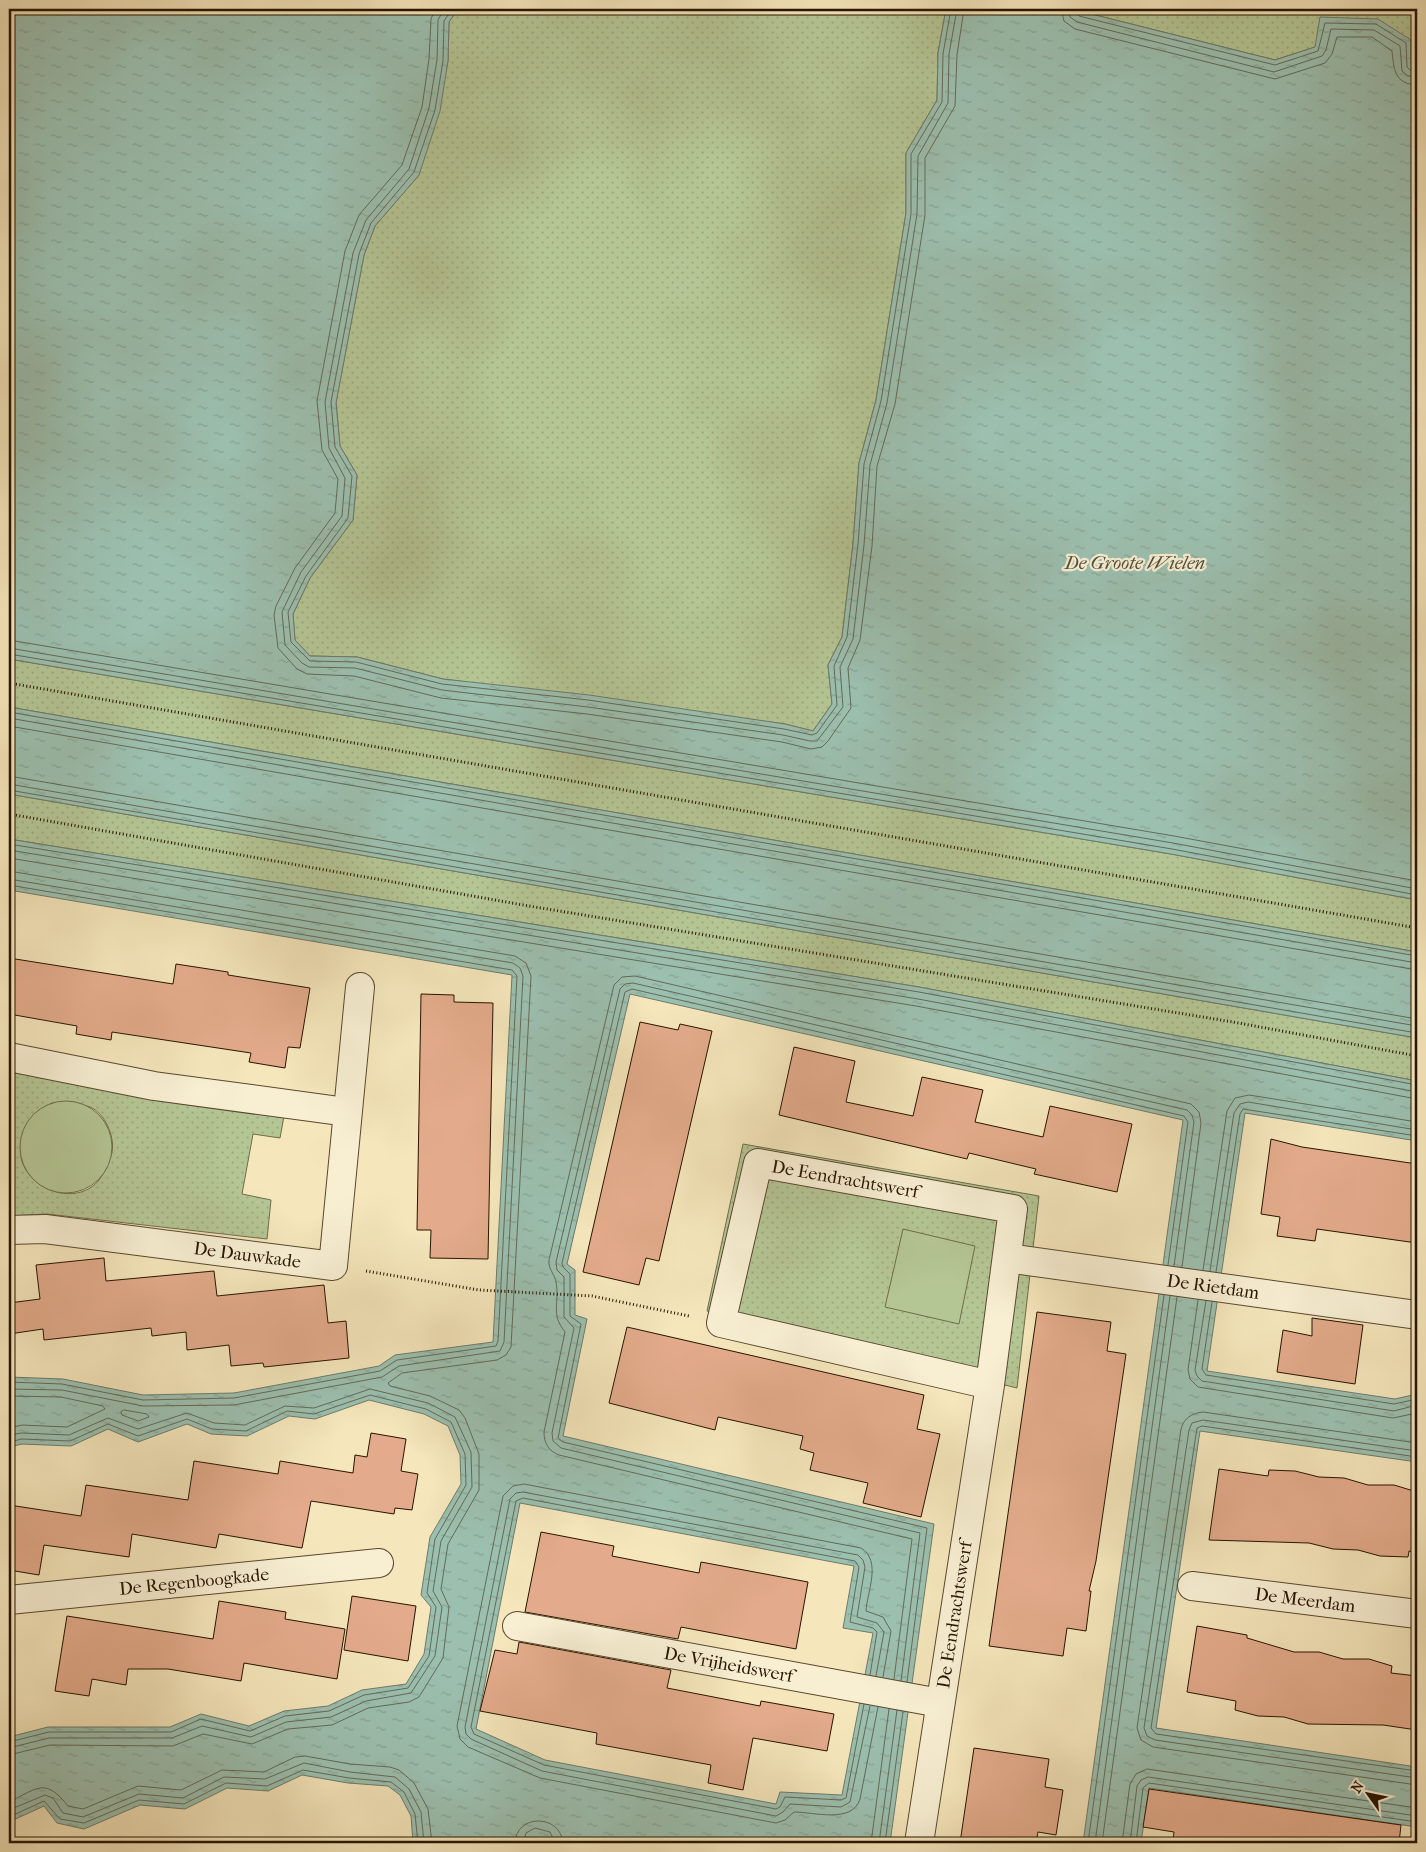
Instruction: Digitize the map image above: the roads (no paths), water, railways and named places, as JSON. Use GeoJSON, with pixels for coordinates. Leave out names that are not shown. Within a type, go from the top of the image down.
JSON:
{"type":"FeatureCollection","features":[{"type":"Feature","properties":{"kind":"street"},"geometry":{"type":"LineString","coordinates":[[9,1057],[154,1086],[347,1112],[360,987]]}},
{"type":"Feature","properties":{"kind":"street","name":"De Dauwkade"},"geometry":{"type":"LineString","coordinates":[[9,1230],[45,1228],[333,1266],[347,1112]]}},
{"type":"Feature","properties":{"kind":"street","name":"De Eendrachtswerf"},"geometry":{"type":"LineString","coordinates":[[919,1843],[930,1701],[990,1385],[1013,1209],[758,1163],[721,1323],[990,1385]]}},
{"type":"Feature","properties":{"kind":"street","name":"De Rietdam"},"geometry":{"type":"LineString","coordinates":[[1007,1258],[1417,1315]]}},
{"type":"Feature","properties":{"kind":"street","name":"De Regenboogkade"},"geometry":{"type":"LineString","coordinates":[[9,1600],[379,1563]]}},
{"type":"Feature","properties":{"kind":"street","name":"De Meerdam"},"geometry":{"type":"LineString","coordinates":[[1192,1586],[1417,1614]]}},
{"type":"Feature","properties":{"kind":"street","name":"De Vrijheidswerf"},"geometry":{"type":"LineString","coordinates":[[517,1626],[930,1701]]}},
{"type":"Feature","properties":{"kind":"water","name":"De Groote Wielen"},"geometry":{"type":"Polygon","coordinates":[[[9,9],[458,9],[449,22],[448,61],[440,111],[419,175],[375,226],[364,255],[336,403],[340,446],[357,475],[353,520],[310,578],[293,614],[295,640],[310,656],[357,657],[443,679],[589,695],[785,724],[813,731],[832,704],[828,665],[842,637],[853,544],[859,463],[876,400],[906,213],[906,153],[937,100],[938,53],[946,9],[1071,9],[1275,60],[1315,47],[1320,17],[1378,19],[1411,40],[1411,65],[1417,67],[1417,900],[1171,854],[9,659],[9,9]]]}},
{"type":"Feature","properties":{"kind":"water"},"geometry":{"type":"Polygon","coordinates":[[[9,707],[1417,952],[1417,1038],[9,794],[9,707]]]}},
{"type":"Feature","properties":{"kind":"water"},"geometry":{"type":"Polygon","coordinates":[[[9,839],[919,987],[1417,1081],[1417,1141],[1245,1113],[1207,1371],[1395,1399],[1417,1394],[1417,1462],[1200,1431],[1156,1728],[1417,1767],[1417,1827],[1149,1788],[1141,1843],[1083,1843],[1183,1120],[630,994],[567,1264],[575,1270],[575,1315],[587,1319],[563,1436],[934,1524],[890,1843],[560,1843],[535,1840],[534,1843],[413,1843],[411,1816],[400,1795],[388,1786],[348,1783],[302,1775],[268,1791],[227,1788],[185,1809],[140,1805],[84,1829],[57,1823],[44,1806],[9,1822],[9,1737],[48,1727],[170,1727],[201,1714],[249,1726],[284,1711],[328,1706],[362,1690],[406,1684],[424,1654],[431,1607],[421,1595],[430,1537],[461,1484],[460,1455],[448,1426],[424,1414],[369,1400],[315,1419],[289,1416],[247,1436],[211,1434],[187,1424],[138,1442],[108,1429],[71,1446],[22,1444],[9,1447],[9,1377],[63,1379],[143,1395],[234,1393],[379,1366],[395,1355],[493,1342],[512,975],[9,890],[9,839]],[[520,1503],[476,1729],[545,1760],[776,1804],[780,1792],[842,1795],[873,1633],[843,1628],[854,1566],[520,1503]]]}}]}
